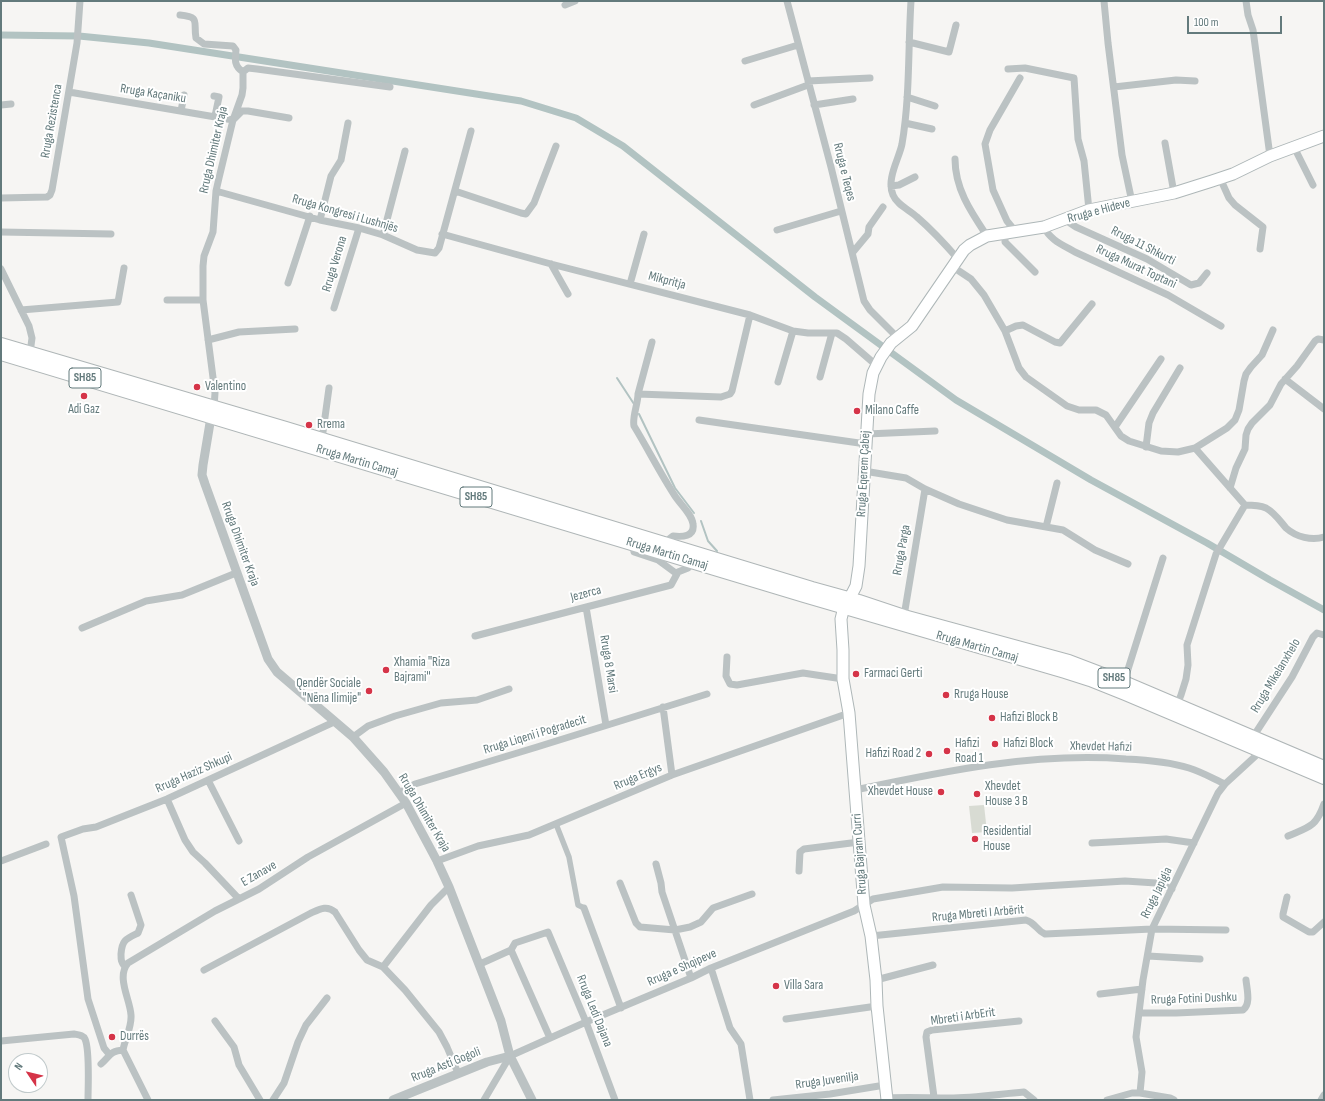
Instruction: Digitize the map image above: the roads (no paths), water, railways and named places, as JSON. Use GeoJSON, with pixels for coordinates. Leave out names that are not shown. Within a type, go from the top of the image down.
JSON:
{"type":"FeatureCollection","features":[{"type":"Feature","properties":{"kind":"highway","name":"Rruga Martin Camaj"},"geometry":{"type":"LineString","coordinates":[[1,344],[692,562],[1049,655],[1124,682],[1324,767]]}},
{"type":"Feature","properties":{"kind":"highway","name":"Rruga Martin Camaj"},"geometry":{"type":"LineString","coordinates":[[1,354],[213,412],[322,439],[664,543],[1090,680],[1324,778]]}},
{"type":"Feature","properties":{"kind":"main road","name":"Rruga e Hideve"},"geometry":{"type":"LineString","coordinates":[[894,340],[912,326],[955,263],[970,245],[987,236],[1044,227],[1089,210],[1174,193],[1220,178],[1270,156],[1324,136]]}},
{"type":"Feature","properties":{"kind":"main road","name":"Rruga Eqerem Çabej"},"geometry":{"type":"LineString","coordinates":[[848,603],[856,586],[859,566],[870,382],[879,361],[894,340]]}},
{"type":"Feature","properties":{"kind":"main road","name":"Rruga Bajram Curri"},"geometry":{"type":"LineString","coordinates":[[848,603],[842,613],[841,619],[843,679],[849,713],[864,905],[871,936],[887,1099]]}},
{"type":"Feature","properties":{"kind":"street","name":"Rruga Rezistenca"},"geometry":{"type":"LineString","coordinates":[[1,198],[47,197],[50,195],[77,43],[80,1]]}},
{"type":"Feature","properties":{"kind":"street"},"geometry":{"type":"LineString","coordinates":[[565,5],[575,1]]}},
{"type":"Feature","properties":{"kind":"street","name":"Rruga e Teqes"},"geometry":{"type":"LineString","coordinates":[[787,1],[862,295],[867,306],[894,340]]}},
{"type":"Feature","properties":{"kind":"street"},"geometry":{"type":"LineString","coordinates":[[911,1],[905,123],[901,146],[892,177],[891,186],[893,195],[898,202],[922,222],[963,273],[977,286],[1005,330],[1019,368],[1026,376],[1067,406],[1079,410],[1096,410],[1106,415],[1121,436],[1146,447],[1162,451],[1178,452],[1195,448],[1227,428],[1235,420],[1239,410],[1246,374],[1262,356],[1274,330]]}},
{"type":"Feature","properties":{"kind":"street"},"geometry":{"type":"LineString","coordinates":[[1104,1],[1122,155],[1132,202]]}},
{"type":"Feature","properties":{"kind":"street"},"geometry":{"type":"LineString","coordinates":[[1246,1],[1248,15],[1253,30],[1270,156]]}},
{"type":"Feature","properties":{"kind":"street"},"geometry":{"type":"LineString","coordinates":[[180,15],[190,16],[193,18],[195,22],[196,38],[200,42],[204,44],[233,46],[236,50],[235,63],[237,68],[243,72],[248,68],[257,68],[390,87]]}},
{"type":"Feature","properties":{"kind":"street"},"geometry":{"type":"LineString","coordinates":[[909,42],[949,52],[956,25]]}},
{"type":"Feature","properties":{"kind":"street"},"geometry":{"type":"LineString","coordinates":[[745,62],[798,44]]}},
{"type":"Feature","properties":{"kind":"street"},"geometry":{"type":"LineString","coordinates":[[1008,69],[1025,68],[1074,78],[1078,138],[1084,161],[1089,210]]}},
{"type":"Feature","properties":{"kind":"street","name":"Rruga Dhimiter Kraja"},"geometry":{"type":"LineString","coordinates":[[243,72],[243,88],[233,120],[216,191],[213,232],[211,241],[204,256],[203,300],[215,393],[202,475],[268,660],[277,672],[353,737],[384,772],[406,803],[438,861],[480,964],[501,1021],[510,1056],[532,1100]]}},
{"type":"Feature","properties":{"kind":"street"},"geometry":{"type":"LineString","coordinates":[[754,105],[808,83],[870,78]]}},
{"type":"Feature","properties":{"kind":"street"},"geometry":{"type":"LineString","coordinates":[[1020,78],[986,139],[985,144],[993,190],[1007,221],[1010,232],[1005,242],[1035,272]]}},
{"type":"Feature","properties":{"kind":"street"},"geometry":{"type":"LineString","coordinates":[[1114,87],[1176,80],[1195,81]]}},
{"type":"Feature","properties":{"kind":"street","name":"Rruga Kaçaniku"},"geometry":{"type":"LineString","coordinates":[[69,92],[233,120]]}},
{"type":"Feature","properties":{"kind":"street"},"geometry":{"type":"LineString","coordinates":[[181,111],[184,95]]}},
{"type":"Feature","properties":{"kind":"street"},"geometry":{"type":"LineString","coordinates":[[214,96],[219,97],[215,116]]}},
{"type":"Feature","properties":{"kind":"street"},"geometry":{"type":"LineString","coordinates":[[907,98],[935,106]]}},
{"type":"Feature","properties":{"kind":"street"},"geometry":{"type":"LineString","coordinates":[[814,105],[854,99]]}},
{"type":"Feature","properties":{"kind":"street"},"geometry":{"type":"LineString","coordinates":[[1,105],[11,104]]}},
{"type":"Feature","properties":{"kind":"street"},"geometry":{"type":"LineString","coordinates":[[233,120],[242,111],[289,118]]}},
{"type":"Feature","properties":{"kind":"street"},"geometry":{"type":"LineString","coordinates":[[320,220],[331,176],[341,160],[348,123]]}},
{"type":"Feature","properties":{"kind":"street"},"geometry":{"type":"LineString","coordinates":[[905,123],[932,129]]}},
{"type":"Feature","properties":{"kind":"street","name":"Rruga Kongresi i Lushnjës"},"geometry":{"type":"LineString","coordinates":[[216,191],[320,220],[384,235],[418,250],[435,253],[439,248],[471,131]]}},
{"type":"Feature","properties":{"kind":"street"},"geometry":{"type":"LineString","coordinates":[[1165,143],[1174,193]]}},
{"type":"Feature","properties":{"kind":"street"},"geometry":{"type":"LineString","coordinates":[[455,191],[526,214],[534,202],[556,146]]}},
{"type":"Feature","properties":{"kind":"street"},"geometry":{"type":"LineString","coordinates":[[1294,147],[1313,185]]}},
{"type":"Feature","properties":{"kind":"street"},"geometry":{"type":"LineString","coordinates":[[384,235],[405,151]]}},
{"type":"Feature","properties":{"kind":"street"},"geometry":{"type":"LineString","coordinates":[[955,159],[961,192],[973,215],[987,236]]}},
{"type":"Feature","properties":{"kind":"street"},"geometry":{"type":"LineString","coordinates":[[891,186],[899,185],[915,177]]}},
{"type":"Feature","properties":{"kind":"street"},"geometry":{"type":"LineString","coordinates":[[1220,178],[1229,198],[1234,205],[1262,225],[1263,232],[1260,249]]}},
{"type":"Feature","properties":{"kind":"street"},"geometry":{"type":"LineString","coordinates":[[852,252],[868,234],[869,227],[883,207]]}},
{"type":"Feature","properties":{"kind":"street"},"geometry":{"type":"LineString","coordinates":[[777,230],[841,211]]}},
{"type":"Feature","properties":{"kind":"street"},"geometry":{"type":"LineString","coordinates":[[288,283],[310,216]]}},
{"type":"Feature","properties":{"kind":"street","name":"Rruga 11 Shkurti"},"geometry":{"type":"LineString","coordinates":[[1064,219],[1076,227],[1147,259],[1191,285],[1199,282],[1207,273]]}},
{"type":"Feature","properties":{"kind":"street","name":"Rruga Murat Toptani"},"geometry":{"type":"LineString","coordinates":[[1044,227],[1048,234],[1075,252],[1168,295],[1220,326]]}},
{"type":"Feature","properties":{"kind":"street","name":"Rruga Verona"},"geometry":{"type":"LineString","coordinates":[[334,308],[359,228]]}},
{"type":"Feature","properties":{"kind":"street"},"geometry":{"type":"LineString","coordinates":[[1,232],[111,234]]}},
{"type":"Feature","properties":{"kind":"street","name":"Mikpritja"},"geometry":{"type":"LineString","coordinates":[[442,234],[551,264],[750,315],[793,331],[808,334],[832,333],[842,335],[879,361]]}},
{"type":"Feature","properties":{"kind":"street"},"geometry":{"type":"LineString","coordinates":[[630,284],[644,234]]}},
{"type":"Feature","properties":{"kind":"street"},"geometry":{"type":"LineString","coordinates":[[551,264],[568,294]]}},
{"type":"Feature","properties":{"kind":"street"},"geometry":{"type":"LineString","coordinates":[[21,310],[118,302],[124,268]]}},
{"type":"Feature","properties":{"kind":"street"},"geometry":{"type":"LineString","coordinates":[[1,269],[29,326],[32,338],[30,353]]}},
{"type":"Feature","properties":{"kind":"street"},"geometry":{"type":"LineString","coordinates":[[167,300],[203,300]]}},
{"type":"Feature","properties":{"kind":"street"},"geometry":{"type":"LineString","coordinates":[[1005,330],[1023,325],[1055,342],[1060,343],[1092,304]]}},
{"type":"Feature","properties":{"kind":"street"},"geometry":{"type":"LineString","coordinates":[[638,394],[722,397],[730,394],[732,391],[750,315]]}},
{"type":"Feature","properties":{"kind":"street"},"geometry":{"type":"LineString","coordinates":[[208,340],[239,332],[295,329]]}},
{"type":"Feature","properties":{"kind":"street"},"geometry":{"type":"LineString","coordinates":[[778,382],[793,331]]}},
{"type":"Feature","properties":{"kind":"street"},"geometry":{"type":"LineString","coordinates":[[820,378],[832,333]]}},
{"type":"Feature","properties":{"kind":"street"},"geometry":{"type":"LineString","coordinates":[[1230,488],[1236,468],[1245,449],[1246,436],[1252,422],[1270,404],[1285,379],[1297,366],[1315,341],[1318,339],[1324,340]]}},
{"type":"Feature","properties":{"kind":"street"},"geometry":{"type":"LineString","coordinates":[[652,342],[638,394],[638,403],[633,421],[634,426],[674,495],[690,517],[693,524],[692,530],[688,536],[673,536],[664,543]]}},
{"type":"Feature","properties":{"kind":"street"},"geometry":{"type":"LineString","coordinates":[[1115,427],[1161,359]]}},
{"type":"Feature","properties":{"kind":"street"},"geometry":{"type":"LineString","coordinates":[[1146,447],[1149,423],[1153,413],[1180,368]]}},
{"type":"Feature","properties":{"kind":"street"},"geometry":{"type":"LineString","coordinates":[[1285,379],[1324,409]]}},
{"type":"Feature","properties":{"kind":"street"},"geometry":{"type":"LineString","coordinates":[[322,439],[329,388]]}},
{"type":"Feature","properties":{"kind":"street"},"geometry":{"type":"LineString","coordinates":[[700,420],[866,439],[935,431]]}},
{"type":"Feature","properties":{"kind":"street"},"geometry":{"type":"LineString","coordinates":[[1195,448],[1245,505],[1256,505],[1271,511],[1287,529],[1294,534],[1319,539],[1324,537]]}},
{"type":"Feature","properties":{"kind":"street"},"geometry":{"type":"LineString","coordinates":[[864,471],[906,478],[925,489],[959,504],[1007,520],[1063,530],[1095,550],[1128,564]]}},
{"type":"Feature","properties":{"kind":"street"},"geometry":{"type":"LineString","coordinates":[[1046,527],[1057,483]]}},
{"type":"Feature","properties":{"kind":"street","name":"Rruga Parga"},"geometry":{"type":"LineString","coordinates":[[904,616],[925,489]]}},
{"type":"Feature","properties":{"kind":"street"},"geometry":{"type":"LineString","coordinates":[[1176,705],[1186,680],[1188,665],[1187,645],[1216,554],[1245,505]]}},
{"type":"Feature","properties":{"kind":"street"},"geometry":{"type":"LineString","coordinates":[[633,544],[634,552],[658,560],[677,574]]}},
{"type":"Feature","properties":{"kind":"street"},"geometry":{"type":"LineString","coordinates":[[1124,682],[1163,558]]}},
{"type":"Feature","properties":{"kind":"street","name":"Jezerca"},"geometry":{"type":"LineString","coordinates":[[475,636],[671,585],[677,574],[688,568],[692,562]]}},
{"type":"Feature","properties":{"kind":"street"},"geometry":{"type":"LineString","coordinates":[[82,628],[146,601],[182,595],[236,573]]}},
{"type":"Feature","properties":{"kind":"street","name":"Rruga 8 Marsi"},"geometry":{"type":"LineString","coordinates":[[586,607],[606,725]]}},
{"type":"Feature","properties":{"kind":"street","name":"Rruga Mikelanxhelo"},"geometry":{"type":"LineString","coordinates":[[1253,737],[1292,677],[1313,637],[1317,633],[1324,635]]}},
{"type":"Feature","properties":{"kind":"street"},"geometry":{"type":"LineString","coordinates":[[727,657],[726,676],[730,684],[736,685],[803,673],[843,679]]}},
{"type":"Feature","properties":{"kind":"street"},"geometry":{"type":"LineString","coordinates":[[353,737],[368,726],[395,716],[441,703],[477,700],[509,689]]}},
{"type":"Feature","properties":{"kind":"street","name":"Rruga Liqeni i Pogradecit"},"geometry":{"type":"LineString","coordinates":[[399,793],[415,784],[707,694]]}},
{"type":"Feature","properties":{"kind":"street"},"geometry":{"type":"LineString","coordinates":[[663,707],[672,775]]}},
{"type":"Feature","properties":{"kind":"street","name":"Rruga Ergys"},"geometry":{"type":"LineString","coordinates":[[438,861],[478,846],[529,835],[672,775],[849,713]]}},
{"type":"Feature","properties":{"kind":"street","name":"Rruga Haziz Shkupi"},"geometry":{"type":"LineString","coordinates":[[109,1054],[104,1048],[88,999],[74,896],[61,837],[84,829],[96,827],[167,799],[334,722]]}},
{"type":"Feature","properties":{"kind":"street","name":"Rruga Japigia"},"geometry":{"type":"LineString","coordinates":[[1140,1093],[1142,1072],[1136,1037],[1152,929],[1218,793],[1260,751]]}},
{"type":"Feature","properties":{"kind":"street","name":"Xhevdet Hafizi"},"geometry":{"type":"LineString","coordinates":[[856,790],[932,774],[1023,760],[1097,758],[1151,760],[1189,768],[1226,784]]}},
{"type":"Feature","properties":{"kind":"street"},"geometry":{"type":"LineString","coordinates":[[208,780],[240,841]]}},
{"type":"Feature","properties":{"kind":"street"},"geometry":{"type":"LineString","coordinates":[[167,799],[185,840],[193,852],[239,899]]}},
{"type":"Feature","properties":{"kind":"street","name":"E Zanave"},"geometry":{"type":"LineString","coordinates":[[125,967],[128,963],[216,910],[259,890],[308,857],[406,803]]}},
{"type":"Feature","properties":{"kind":"street"},"geometry":{"type":"LineString","coordinates":[[1288,836],[1315,822],[1320,816],[1324,804]]}},
{"type":"Feature","properties":{"kind":"street"},"geometry":{"type":"LineString","coordinates":[[556,824],[569,857],[578,904],[584,908],[621,1008]]}},
{"type":"Feature","properties":{"kind":"street"},"geometry":{"type":"LineString","coordinates":[[1092,843],[1166,839],[1194,843]]}},
{"type":"Feature","properties":{"kind":"street"},"geometry":{"type":"LineString","coordinates":[[799,871],[800,852],[804,849],[860,842]]}},
{"type":"Feature","properties":{"kind":"street"},"geometry":{"type":"LineString","coordinates":[[1,861],[46,844]]}},
{"type":"Feature","properties":{"kind":"street"},"geometry":{"type":"LineString","coordinates":[[656,864],[662,892],[691,978]]}},
{"type":"Feature","properties":{"kind":"street","name":"Rruga e Shqipeve"},"geometry":{"type":"LineString","coordinates":[[510,1056],[711,968],[854,911],[873,899],[943,888],[1012,888],[1125,881],[1156,883],[1172,889]]}},
{"type":"Feature","properties":{"kind":"street"},"geometry":{"type":"LineString","coordinates":[[620,883],[636,923],[640,927],[675,930],[690,927],[701,922],[713,908],[752,894]]}},
{"type":"Feature","properties":{"kind":"street"},"geometry":{"type":"LineString","coordinates":[[382,967],[431,905],[449,887]]}},
{"type":"Feature","properties":{"kind":"street"},"geometry":{"type":"LineString","coordinates":[[132,895],[141,925],[138,933],[125,939],[121,945],[121,962],[125,967],[123,973],[126,998],[131,1015],[123,1050],[148,1100]]}},
{"type":"Feature","properties":{"kind":"street"},"geometry":{"type":"LineString","coordinates":[[1287,897],[1283,910],[1283,917],[1309,932],[1313,932],[1324,922]]}},
{"type":"Feature","properties":{"kind":"street"},"geometry":{"type":"LineString","coordinates":[[204,970],[311,913],[325,908],[330,908],[335,912],[367,960],[382,967],[405,990],[439,1032],[458,1073]]}},
{"type":"Feature","properties":{"kind":"street","name":"Rruga Mbreti I Arbërit"},"geometry":{"type":"LineString","coordinates":[[871,936],[1026,920],[1032,922],[1041,932],[1045,934],[1152,929],[1226,930]]}},
{"type":"Feature","properties":{"kind":"street","name":"Rruga Ledi Dajana"},"geometry":{"type":"LineString","coordinates":[[511,950],[515,943],[548,932],[586,1022],[616,1100]]}},
{"type":"Feature","properties":{"kind":"street"},"geometry":{"type":"LineString","coordinates":[[480,964],[511,950],[550,1038]]}},
{"type":"Feature","properties":{"kind":"street"},"geometry":{"type":"LineString","coordinates":[[1148,956],[1200,958]]}},
{"type":"Feature","properties":{"kind":"street"},"geometry":{"type":"LineString","coordinates":[[876,980],[933,965]]}},
{"type":"Feature","properties":{"kind":"street"},"geometry":{"type":"LineString","coordinates":[[711,968],[730,1028],[741,1044],[750,1100]]}},
{"type":"Feature","properties":{"kind":"street","name":"Rruga Fotini Dushku"},"geometry":{"type":"LineString","coordinates":[[1139,1013],[1243,1010],[1248,1004],[1246,980]]}},
{"type":"Feature","properties":{"kind":"street"},"geometry":{"type":"LineString","coordinates":[[1100,994],[1142,989]]}},
{"type":"Feature","properties":{"kind":"street"},"geometry":{"type":"LineString","coordinates":[[273,1100],[284,1083],[298,1042],[306,1025],[327,998]]}},
{"type":"Feature","properties":{"kind":"street"},"geometry":{"type":"LineString","coordinates":[[786,1019],[877,1006]]}},
{"type":"Feature","properties":{"kind":"street"},"geometry":{"type":"LineString","coordinates":[[216,1021],[234,1047],[239,1065],[260,1100]]}},
{"type":"Feature","properties":{"kind":"street","name":"Mbreti i ArbErit"},"geometry":{"type":"LineString","coordinates":[[934,1097],[926,1037],[927,1032],[932,1030],[1019,1021]]}},
{"type":"Feature","properties":{"kind":"street"},"geometry":{"type":"LineString","coordinates":[[1,1041],[74,1034],[85,1038],[88,1073],[88,1100]]}},
{"type":"Feature","properties":{"kind":"street"},"geometry":{"type":"LineString","coordinates":[[101,1064],[109,1054],[115,1051],[123,1050]]}},
{"type":"Feature","properties":{"kind":"street"},"geometry":{"type":"LineString","coordinates":[[484,1100],[510,1056]]}},
{"type":"Feature","properties":{"kind":"street","name":"Rruga Asti Gogoli"},"geometry":{"type":"LineString","coordinates":[[393,1100],[487,1062],[510,1056]]}},
{"type":"Feature","properties":{"kind":"street","name":"Rruga Juvenilja"},"geometry":{"type":"LineString","coordinates":[[773,1100],[831,1097],[885,1085]]}},
{"type":"Feature","properties":{"kind":"street"},"geometry":{"type":"LineString","coordinates":[[887,1099],[977,1097],[1024,1092],[1034,1100]]}},
{"type":"Feature","properties":{"kind":"street"},"geometry":{"type":"LineString","coordinates":[[1107,1100],[1132,1093],[1140,1093],[1174,1100]]}},
{"type":"Feature","properties":{"kind":"street"},"geometry":{"type":"LineString","coordinates":[[1321,1100],[1324,1095]]}},
{"type":"Feature","properties":{"kind":"waterway"},"geometry":{"type":"LineString","coordinates":[[1,35],[79,36],[149,43],[521,101],[576,118],[623,146],[815,297],[956,400],[1091,480],[1207,543],[1324,610]]}},
{"type":"Feature","properties":{"kind":"waterway"},"geometry":{"type":"LineString","coordinates":[[617,378],[634,404]]}},
{"type":"Feature","properties":{"kind":"waterway"},"geometry":{"type":"LineString","coordinates":[[639,414],[675,488],[694,513]]}},
{"type":"Feature","properties":{"kind":"waterway"},"geometry":{"type":"LineString","coordinates":[[701,521],[708,541],[717,551]]}},
{"type":"Feature","properties":{"kind":"place","name":"Valentino"},"geometry":{"type":"Point","coordinates":[197,387]}},
{"type":"Feature","properties":{"kind":"place","name":"Adi Gaz"},"geometry":{"type":"Point","coordinates":[84,396]}},
{"type":"Feature","properties":{"kind":"place","name":"Milano Caffe"},"geometry":{"type":"Point","coordinates":[857,411]}},
{"type":"Feature","properties":{"kind":"place","name":"Rrema"},"geometry":{"type":"Point","coordinates":[309,425]}},
{"type":"Feature","properties":{"kind":"place","name":"Xhamia ''Riza Bajrami''"},"geometry":{"type":"Point","coordinates":[386,670]}},
{"type":"Feature","properties":{"kind":"place","name":"Farmaci Gerti"},"geometry":{"type":"Point","coordinates":[856,674]}},
{"type":"Feature","properties":{"kind":"place","name":"Qendër Sociale \"Nëna Ilimije\""},"geometry":{"type":"Point","coordinates":[369,691]}},
{"type":"Feature","properties":{"kind":"place","name":"Rruga House"},"geometry":{"type":"Point","coordinates":[946,695]}},
{"type":"Feature","properties":{"kind":"place","name":"Hafizi Block B"},"geometry":{"type":"Point","coordinates":[992,718]}},
{"type":"Feature","properties":{"kind":"place","name":"Hafizi Block"},"geometry":{"type":"Point","coordinates":[995,744]}},
{"type":"Feature","properties":{"kind":"place","name":"Hafizi Road 1"},"geometry":{"type":"Point","coordinates":[947,751]}},
{"type":"Feature","properties":{"kind":"place","name":"Hafizi Road 2"},"geometry":{"type":"Point","coordinates":[929,754]}},
{"type":"Feature","properties":{"kind":"place","name":"Xhevdet House"},"geometry":{"type":"Point","coordinates":[941,792]}},
{"type":"Feature","properties":{"kind":"place","name":"Xhevdet House 3 B"},"geometry":{"type":"Point","coordinates":[977,794]}},
{"type":"Feature","properties":{"kind":"place","name":"Residential House"},"geometry":{"type":"Point","coordinates":[975,839]}},
{"type":"Feature","properties":{"kind":"place","name":"Villa Sara"},"geometry":{"type":"Point","coordinates":[776,986]}},
{"type":"Feature","properties":{"kind":"place","name":"Durrës"},"geometry":{"type":"Point","coordinates":[112,1037]}}]}
